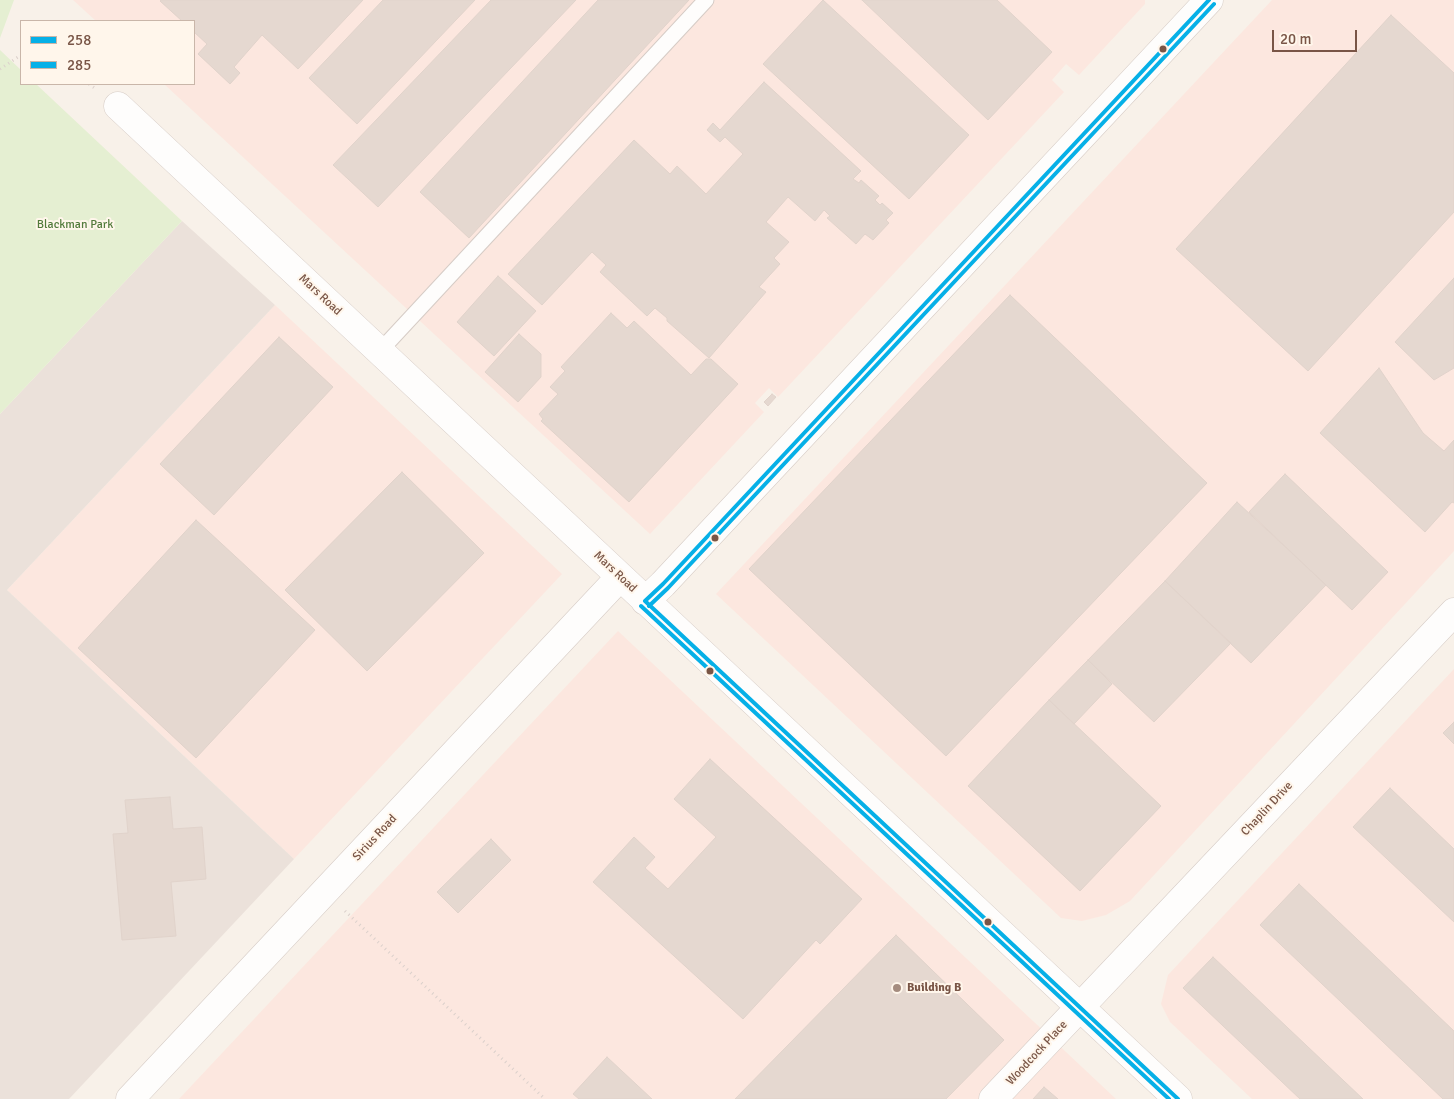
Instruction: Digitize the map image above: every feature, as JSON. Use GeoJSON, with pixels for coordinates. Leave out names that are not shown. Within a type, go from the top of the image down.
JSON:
{"type":"FeatureCollection","features":[{"type":"Feature","properties":{"kind":"street"},"geometry":{"type":"LineString","coordinates":[[646,601],[1209,0]]}},
{"type":"Feature","properties":{"kind":"street","name":"Mars Road"},"geometry":{"type":"LineString","coordinates":[[118,106],[1178,1099]]}},
{"type":"Feature","properties":{"kind":"street","name":"Sirius Road"},"geometry":{"type":"LineString","coordinates":[[130,1099],[620,577]]}},
{"type":"Feature","properties":{"kind":"street","name":"Chaplin Drive"},"geometry":{"type":"LineString","coordinates":[[1081,1007],[1454,612]]}},
{"type":"Feature","properties":{"kind":"street","name":"Woodcock Place"},"geometry":{"type":"LineString","coordinates":[[993,1099],[1081,1007]]}},
{"type":"Feature","properties":{"kind":"lane"},"geometry":{"type":"LineString","coordinates":[[380,351],[706,0]]}},
{"type":"Feature","properties":{"kind":"path"},"geometry":{"type":"LineString","coordinates":[[0,68],[20,56]]}},
{"type":"Feature","properties":{"kind":"path"},"geometry":{"type":"LineString","coordinates":[[324,892],[545,1099]]}},
{"type":"Feature","properties":{"kind":"shaded area"},"geometry":{"type":"Polygon","coordinates":[[[73,0],[1145,0],[1145,4],[1079,75],[1066,64],[1052,80],[1064,92],[778,397],[769,388],[755,403],[764,412],[650,534],[165,85],[195,85],[195,20],[95,20],[73,0]]]}},
{"type":"Feature","properties":{"kind":"shaded area"},"geometry":{"type":"Polygon","coordinates":[[[1272,0],[1454,0],[1454,551],[1130,901],[1106,915],[1082,921],[1061,918],[716,594],[1272,0]]]}},
{"type":"Feature","properties":{"kind":"shaded area"},"geometry":{"type":"Polygon","coordinates":[[[182,221],[275,305],[7,590],[294,859],[69,1099],[0,1099],[0,414],[182,221]]]}},
{"type":"Feature","properties":{"kind":"shaded area"},"geometry":{"type":"Polygon","coordinates":[[[275,305],[562,574],[294,859],[7,590],[275,305]]]}},
{"type":"Feature","properties":{"kind":"shaded area"},"geometry":{"type":"Polygon","coordinates":[[[618,631],[1116,1099],[179,1099],[618,631]]]}},
{"type":"Feature","properties":{"kind":"shaded area"},"geometry":{"type":"Polygon","coordinates":[[[1454,669],[1454,1099],[1252,1099],[1170,1022],[1161,1004],[1168,975],[1454,669]]]}},
{"type":"Feature","properties":{"kind":"green space"},"geometry":{"type":"Polygon","coordinates":[[[0,0],[14,0],[0,38],[0,0]]]}},
{"type":"Feature","properties":{"kind":"green space","name":"Blackman Park"},"geometry":{"type":"Polygon","coordinates":[[[0,50],[20,69],[20,85],[37,85],[182,221],[0,414],[0,50]]]}},
{"type":"Feature","properties":{"kind":"building"},"geometry":{"type":"Polygon","coordinates":[[[363,0],[298,69],[262,35],[234,67],[240,73],[230,84],[198,54],[207,44],[195,33],[195,20],[181,20],[160,1],[363,0]]]}},
{"type":"Feature","properties":{"kind":"building"},"geometry":{"type":"Polygon","coordinates":[[[383,0],[475,0],[357,124],[309,78],[383,0]]]}},
{"type":"Feature","properties":{"kind":"building"},"geometry":{"type":"Polygon","coordinates":[[[491,0],[576,0],[378,207],[333,165],[491,0]]]}},
{"type":"Feature","properties":{"kind":"building"},"geometry":{"type":"Polygon","coordinates":[[[598,0],[689,0],[469,238],[420,192],[598,0]]]}},
{"type":"Feature","properties":{"kind":"building"},"geometry":{"type":"Polygon","coordinates":[[[823,0],[969,135],[909,199],[763,64],[823,0]]]}},
{"type":"Feature","properties":{"kind":"building"},"geometry":{"type":"Polygon","coordinates":[[[862,0],[997,0],[1052,52],[988,120],[862,0]]]}},
{"type":"Feature","properties":{"kind":"building"},"geometry":{"type":"Polygon","coordinates":[[[1391,15],[1454,73],[1454,212],[1308,371],[1176,249],[1391,15]]]}},
{"type":"Feature","properties":{"kind":"building"},"geometry":{"type":"Polygon","coordinates":[[[764,82],[861,171],[853,179],[859,183],[861,180],[879,196],[875,200],[880,205],[882,203],[893,213],[886,220],[889,223],[873,240],[865,234],[856,244],[827,218],[830,216],[824,210],[815,221],[788,197],[766,222],[789,242],[774,258],[780,264],[759,287],[766,292],[709,358],[655,308],[647,316],[600,272],[606,265],[592,252],[542,305],[508,274],[634,140],[670,174],[677,166],[706,194],[743,154],[725,137],[720,142],[707,130],[713,123],[720,130],[764,82]]]}},
{"type":"Feature","properties":{"kind":"building"},"geometry":{"type":"Polygon","coordinates":[[[498,276],[536,311],[494,356],[457,322],[498,276]]]}},
{"type":"Feature","properties":{"kind":"building"},"geometry":{"type":"Polygon","coordinates":[[[1454,278],[1454,368],[1434,380],[1395,342],[1454,278]]]}},
{"type":"Feature","properties":{"kind":"building"},"geometry":{"type":"Polygon","coordinates":[[[1010,295],[1207,483],[946,756],[749,569],[1010,295]]]}},
{"type":"Feature","properties":{"kind":"building"},"geometry":{"type":"Polygon","coordinates":[[[611,313],[627,328],[634,321],[691,375],[706,359],[711,359],[738,384],[629,502],[541,421],[543,419],[539,414],[558,394],[550,387],[565,371],[561,367],[611,313]]]}},
{"type":"Feature","properties":{"kind":"building"},"geometry":{"type":"Polygon","coordinates":[[[519,334],[541,354],[541,377],[518,402],[485,372],[519,334]]]}},
{"type":"Feature","properties":{"kind":"building"},"geometry":{"type":"Polygon","coordinates":[[[279,337],[333,387],[214,515],[160,464],[279,337]]]}},
{"type":"Feature","properties":{"kind":"building"},"geometry":{"type":"Polygon","coordinates":[[[1379,368],[1423,433],[1444,451],[1454,440],[1454,503],[1452,502],[1425,532],[1320,433],[1379,368]]]}},
{"type":"Feature","properties":{"kind":"building"},"geometry":{"type":"Polygon","coordinates":[[[772,394],[776,397],[768,406],[764,402],[772,394]]]}},
{"type":"Feature","properties":{"kind":"building"},"geometry":{"type":"Polygon","coordinates":[[[402,472],[484,553],[367,671],[285,590],[402,472]]]}},
{"type":"Feature","properties":{"kind":"building"},"geometry":{"type":"Polygon","coordinates":[[[1285,474],[1388,572],[1352,610],[1249,512],[1285,474]]]}},
{"type":"Feature","properties":{"kind":"building"},"geometry":{"type":"Polygon","coordinates":[[[1237,502],[1326,585],[1251,663],[1165,581],[1237,502]]]}},
{"type":"Feature","properties":{"kind":"building"},"geometry":{"type":"Polygon","coordinates":[[[196,520],[315,630],[196,758],[78,648],[196,520]]]}},
{"type":"Feature","properties":{"kind":"building"},"geometry":{"type":"Polygon","coordinates":[[[1165,581],[1231,643],[1154,722],[1088,660],[1165,581]]]}},
{"type":"Feature","properties":{"kind":"building"},"geometry":{"type":"Polygon","coordinates":[[[1088,660],[1112,684],[1074,724],[1049,700],[1088,660]]]}},
{"type":"Feature","properties":{"kind":"building"},"geometry":{"type":"Polygon","coordinates":[[[1049,700],[1161,806],[1080,891],[968,786],[1049,700]]]}},
{"type":"Feature","properties":{"kind":"building"},"geometry":{"type":"Polygon","coordinates":[[[1454,722],[1454,744],[1443,733],[1454,722]]]}},
{"type":"Feature","properties":{"kind":"building"},"geometry":{"type":"Polygon","coordinates":[[[710,759],[862,899],[820,944],[816,940],[743,1019],[593,882],[634,837],[655,857],[645,868],[668,889],[716,837],[674,799],[710,759]]]}},
{"type":"Feature","properties":{"kind":"building"},"geometry":{"type":"Polygon","coordinates":[[[1390,788],[1454,849],[1454,922],[1353,827],[1390,788]]]}},
{"type":"Feature","properties":{"kind":"building"},"geometry":{"type":"Polygon","coordinates":[[[170,797],[173,829],[202,827],[206,879],[171,882],[176,936],[122,940],[113,834],[128,833],[125,800],[170,797]]]}},
{"type":"Feature","properties":{"kind":"building"},"geometry":{"type":"Polygon","coordinates":[[[491,839],[511,860],[458,913],[437,892],[491,839]]]}},
{"type":"Feature","properties":{"kind":"building"},"geometry":{"type":"Polygon","coordinates":[[[1299,884],[1454,1031],[1454,1099],[1443,1099],[1260,925],[1299,884]]]}},
{"type":"Feature","properties":{"kind":"building","name":"Building B"},"geometry":{"type":"Polygon","coordinates":[[[896,935],[1004,1040],[946,1099],[735,1099],[896,935]]]}},
{"type":"Feature","properties":{"kind":"building"},"geometry":{"type":"Polygon","coordinates":[[[1213,957],[1363,1099],[1300,1099],[1183,988],[1213,957]]]}},
{"type":"Feature","properties":{"kind":"building"},"geometry":{"type":"Polygon","coordinates":[[[607,1057],[652,1099],[579,1099],[573,1094],[607,1057]]]}},
{"type":"Feature","properties":{"kind":"building"},"geometry":{"type":"Polygon","coordinates":[[[1044,1087],[1058,1099],[1033,1099],[1044,1087]]]}},
{"type":"Feature","properties":{"kind":"transit line","name":"258"},"geometry":{"type":"LineString","coordinates":[[645,601],[1209,0]]}},
{"type":"Feature","properties":{"kind":"transit line","name":"285"},"geometry":{"type":"LineString","coordinates":[[649,606],[668,588],[1214,4]]}},
{"type":"Feature","properties":{"kind":"transit line","name":"258"},"geometry":{"type":"LineString","coordinates":[[645,601],[1178,1099]]}},
{"type":"Feature","properties":{"kind":"transit line","name":"285"},"geometry":{"type":"LineString","coordinates":[[641,606],[1169,1099]]}},
{"type":"Feature","properties":{"kind":"place","name":"Building B"},"geometry":{"type":"Point","coordinates":[897,988]}}]}
